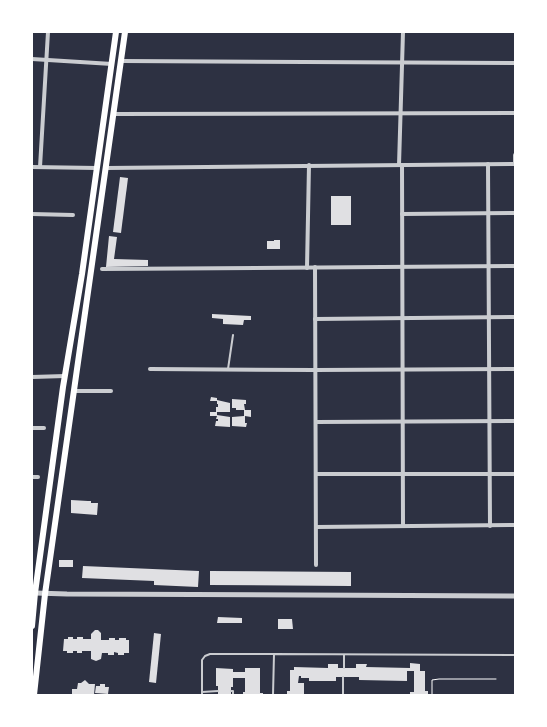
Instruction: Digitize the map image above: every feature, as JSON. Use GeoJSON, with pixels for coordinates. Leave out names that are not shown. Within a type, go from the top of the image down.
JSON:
{"type":"FeatureCollection","features":[{"type":"Feature","properties":{"kind":"main road"},"geometry":{"type":"LineString","coordinates":[[32,626],[35,593],[65,376],[82,274],[116,32]]}},
{"type":"Feature","properties":{"kind":"main road"},"geometry":{"type":"LineString","coordinates":[[34,695],[45,594],[125,32]]}},
{"type":"Feature","properties":{"kind":"street"},"geometry":{"type":"LineString","coordinates":[[40,167],[48,32]]}},
{"type":"Feature","properties":{"kind":"street"},"geometry":{"type":"LineString","coordinates":[[403,32],[401,112],[403,267],[403,526]]}},
{"type":"Feature","properties":{"kind":"street"},"geometry":{"type":"LineString","coordinates":[[32,59],[112,64]]}},
{"type":"Feature","properties":{"kind":"street"},"geometry":{"type":"LineString","coordinates":[[122,61],[515,63]]}},
{"type":"Feature","properties":{"kind":"street"},"geometry":{"type":"LineString","coordinates":[[114,114],[401,112],[515,113]]}},
{"type":"Feature","properties":{"kind":"street"},"geometry":{"type":"LineString","coordinates":[[106,168],[515,164],[515,155]]}},
{"type":"Feature","properties":{"kind":"street"},"geometry":{"type":"LineString","coordinates":[[488,164],[490,526]]}},
{"type":"Feature","properties":{"kind":"street"},"geometry":{"type":"LineString","coordinates":[[307,268],[308,166]]}},
{"type":"Feature","properties":{"kind":"street"},"geometry":{"type":"LineString","coordinates":[[32,167],[97,168]]}},
{"type":"Feature","properties":{"kind":"street"},"geometry":{"type":"LineString","coordinates":[[402,214],[515,213]]}},
{"type":"Feature","properties":{"kind":"street"},"geometry":{"type":"LineString","coordinates":[[32,214],[73,214]]}},
{"type":"Feature","properties":{"kind":"street"},"geometry":{"type":"LineString","coordinates":[[102,269],[515,266]]}},
{"type":"Feature","properties":{"kind":"street"},"geometry":{"type":"LineString","coordinates":[[315,268],[316,566]]}},
{"type":"Feature","properties":{"kind":"street"},"geometry":{"type":"LineString","coordinates":[[315,319],[515,318]]}},
{"type":"Feature","properties":{"kind":"street"},"geometry":{"type":"LineString","coordinates":[[150,368],[515,370]]}},
{"type":"Feature","properties":{"kind":"street"},"geometry":{"type":"LineString","coordinates":[[32,377],[65,376]]}},
{"type":"Feature","properties":{"kind":"street"},"geometry":{"type":"LineString","coordinates":[[74,391],[111,391]]}},
{"type":"Feature","properties":{"kind":"street"},"geometry":{"type":"LineString","coordinates":[[316,422],[515,421]]}},
{"type":"Feature","properties":{"kind":"street"},"geometry":{"type":"LineString","coordinates":[[32,428],[44,428]]}},
{"type":"Feature","properties":{"kind":"street"},"geometry":{"type":"LineString","coordinates":[[316,474],[515,474]]}},
{"type":"Feature","properties":{"kind":"street"},"geometry":{"type":"LineString","coordinates":[[32,477],[38,477]]}},
{"type":"Feature","properties":{"kind":"street"},"geometry":{"type":"LineString","coordinates":[[316,527],[515,525]]}},
{"type":"Feature","properties":{"kind":"street"},"geometry":{"type":"LineString","coordinates":[[35,593],[515,596]]}},
{"type":"Feature","properties":{"kind":"lane"},"geometry":{"type":"LineString","coordinates":[[228,369],[233,335]]}},
{"type":"Feature","properties":{"kind":"lane"},"geometry":{"type":"LineString","coordinates":[[202,695],[202,660],[205,656],[210,654],[515,655]]}},
{"type":"Feature","properties":{"kind":"lane"},"geometry":{"type":"LineString","coordinates":[[273,695],[274,654]]}},
{"type":"Feature","properties":{"kind":"lane"},"geometry":{"type":"LineString","coordinates":[[344,654],[344,668]]}},
{"type":"Feature","properties":{"kind":"lane"},"geometry":{"type":"LineString","coordinates":[[343,695],[344,677]]}},
{"type":"Feature","properties":{"kind":"lane"},"geometry":{"type":"LineString","coordinates":[[202,692],[218,691]]}},
{"type":"Feature","properties":{"kind":"lane"},"geometry":{"type":"LineString","coordinates":[[231,691],[233,691],[233,695]]}},
{"type":"Feature","properties":{"kind":"path"},"geometry":{"type":"LineString","coordinates":[[432,695],[432,680],[496,679]]}},
{"type":"Feature","properties":{"kind":"building"},"geometry":{"type":"Polygon","coordinates":[[[120,177],[128,178],[121,233],[113,232],[120,177]]]}},
{"type":"Feature","properties":{"kind":"building"},"geometry":{"type":"Polygon","coordinates":[[[331,196],[351,196],[351,225],[331,225],[331,196]]]}},
{"type":"Feature","properties":{"kind":"building"},"geometry":{"type":"Polygon","coordinates":[[[109,236],[117,237],[114,259],[148,260],[148,266],[106,267],[109,236]]]}},
{"type":"Feature","properties":{"kind":"building"},"geometry":{"type":"Polygon","coordinates":[[[280,240],[280,249],[267,249],[267,241],[280,240]]]}},
{"type":"Feature","properties":{"kind":"building"},"geometry":{"type":"Polygon","coordinates":[[[212,314],[251,316],[251,320],[244,320],[243,325],[223,324],[223,319],[212,318],[212,314]]]}},
{"type":"Feature","properties":{"kind":"building"},"geometry":{"type":"Polygon","coordinates":[[[211,397],[230,403],[230,412],[217,412],[217,415],[230,417],[230,427],[215,426],[216,421],[218,421],[218,419],[216,419],[217,416],[210,416],[210,412],[216,412],[216,407],[218,407],[218,404],[217,401],[210,401],[211,397]]]}},
{"type":"Feature","properties":{"kind":"building"},"geometry":{"type":"Polygon","coordinates":[[[232,399],[246,400],[246,404],[244,404],[245,410],[251,410],[251,417],[245,416],[245,423],[247,423],[246,427],[232,426],[232,417],[244,416],[244,410],[236,410],[236,408],[232,408],[232,399]]]}},
{"type":"Feature","properties":{"kind":"building"},"geometry":{"type":"Polygon","coordinates":[[[71,500],[91,501],[91,503],[98,503],[97,515],[71,513],[71,500]]]}},
{"type":"Feature","properties":{"kind":"building"},"geometry":{"type":"Polygon","coordinates":[[[59,560],[73,560],[73,567],[59,567],[59,560]]]}},
{"type":"Feature","properties":{"kind":"building"},"geometry":{"type":"Polygon","coordinates":[[[83,566],[199,571],[198,587],[154,585],[154,581],[82,578],[83,566]]]}},
{"type":"Feature","properties":{"kind":"building"},"geometry":{"type":"Polygon","coordinates":[[[210,571],[351,572],[351,586],[210,585],[210,571]]]}},
{"type":"Feature","properties":{"kind":"building"},"geometry":{"type":"Polygon","coordinates":[[[218,617],[242,618],[242,623],[217,623],[218,617]]]}},
{"type":"Feature","properties":{"kind":"building"},"geometry":{"type":"Polygon","coordinates":[[[278,619],[292,619],[293,629],[278,629],[278,619]]]}},
{"type":"Feature","properties":{"kind":"building"},"geometry":{"type":"Polygon","coordinates":[[[95,630],[98,630],[101,633],[101,640],[115,638],[115,640],[119,640],[119,638],[126,638],[126,640],[129,640],[129,653],[118,655],[118,653],[114,652],[114,655],[108,655],[108,653],[102,653],[101,659],[96,661],[91,659],[91,651],[82,651],[82,653],[77,653],[77,651],[73,651],[73,653],[67,653],[67,651],[63,651],[64,639],[68,639],[68,637],[77,639],[77,637],[83,637],[83,639],[91,639],[91,634],[95,630]]]}},
{"type":"Feature","properties":{"kind":"building"},"geometry":{"type":"Polygon","coordinates":[[[154,633],[161,634],[156,683],[149,682],[154,633]]]}},
{"type":"Feature","properties":{"kind":"building"},"geometry":{"type":"Polygon","coordinates":[[[410,663],[420,664],[420,671],[425,671],[425,691],[428,691],[428,695],[410,695],[410,692],[414,692],[414,671],[407,671],[407,681],[359,680],[359,677],[336,677],[336,681],[309,681],[309,678],[301,678],[301,676],[299,676],[298,683],[304,683],[304,695],[287,695],[287,691],[290,691],[290,670],[294,670],[294,667],[328,668],[328,664],[338,664],[338,668],[356,668],[356,664],[367,664],[366,667],[410,668],[410,663]]]}},
{"type":"Feature","properties":{"kind":"building"},"geometry":{"type":"Polygon","coordinates":[[[216,668],[233,669],[233,672],[245,672],[245,668],[260,668],[260,693],[263,693],[263,695],[243,695],[243,692],[245,692],[245,678],[233,678],[231,695],[218,695],[218,686],[216,686],[216,668]]]}},
{"type":"Feature","properties":{"kind":"building"},"geometry":{"type":"Polygon","coordinates":[[[85,680],[89,684],[95,684],[94,695],[72,695],[72,689],[77,689],[78,683],[85,680]]]}},
{"type":"Feature","properties":{"kind":"building"},"geometry":{"type":"Polygon","coordinates":[[[100,684],[105,684],[105,687],[109,687],[108,694],[95,693],[96,686],[100,686],[100,684]]]}}]}
